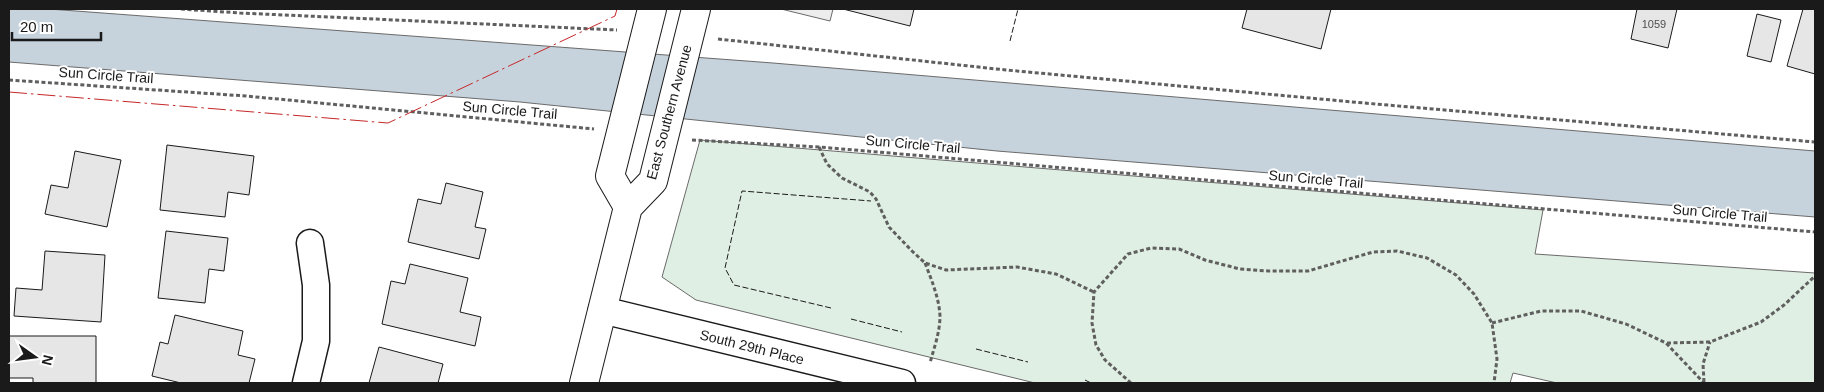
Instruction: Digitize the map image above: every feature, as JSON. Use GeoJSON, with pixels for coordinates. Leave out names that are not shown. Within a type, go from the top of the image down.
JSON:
{"type":"FeatureCollection","features":[{"type":"Feature","properties":{"kind":"main road","name":"East Southern Avenue"},"geometry":{"type":"LineString","coordinates":[[628,206],[653,181],[696,9]]}},
{"type":"Feature","properties":{"kind":"main road"},"geometry":{"type":"LineString","coordinates":[[584,383],[628,206],[610,176],[648,29]]}},
{"type":"Feature","properties":{"kind":"street"},"geometry":{"type":"LineString","coordinates":[[306,383],[316,341],[316,285],[310,243]]}},
{"type":"Feature","properties":{"kind":"street","name":"South 29th Place"},"geometry":{"type":"LineString","coordinates":[[602,310],[889,382]]}},
{"type":"Feature","properties":{"kind":"path"},"geometry":{"type":"LineString","coordinates":[[181,9],[648,29]]}},
{"type":"Feature","properties":{"kind":"path"},"geometry":{"type":"LineString","coordinates":[[688,43],[1815,142]]}},
{"type":"Feature","properties":{"kind":"path","name":"Sun Circle Trail"},"geometry":{"type":"LineString","coordinates":[[9,80],[624,123]]}},
{"type":"Feature","properties":{"kind":"path","name":"Sun Circle Trail"},"geometry":{"type":"LineString","coordinates":[[667,127],[694,140],[819,147],[1815,232]]}},
{"type":"Feature","properties":{"kind":"path"},"geometry":{"type":"LineString","coordinates":[[819,147],[827,164],[842,178],[870,192],[876,199],[888,227],[925,263],[946,270],[1017,267],[1056,274],[1094,292]]}},
{"type":"Feature","properties":{"kind":"path"},"geometry":{"type":"LineString","coordinates":[[1131,383],[1105,360],[1096,345],[1092,324],[1094,292],[1128,254],[1151,248],[1179,249],[1205,260],[1240,269],[1268,271],[1308,270],[1373,252],[1397,251],[1427,258],[1456,275],[1474,294],[1492,323],[1496,359],[1494,383]]}},
{"type":"Feature","properties":{"kind":"path"},"geometry":{"type":"LineString","coordinates":[[925,263],[936,294],[940,317],[937,338],[930,363]]}},
{"type":"Feature","properties":{"kind":"path"},"geometry":{"type":"LineString","coordinates":[[1666,343],[1710,342],[1760,322],[1784,305],[1815,276]]}},
{"type":"Feature","properties":{"kind":"path"},"geometry":{"type":"LineString","coordinates":[[1492,323],[1541,311],[1581,311],[1626,324],[1666,343],[1704,383],[1703,364],[1710,342]]}},
{"type":"Feature","properties":{"kind":"green space"},"geometry":{"type":"Polygon","coordinates":[[[700,140],[1543,210],[1535,254],[1815,273],[1815,383],[1557,383],[1513,373],[1510,383],[1035,383],[696,300],[662,277],[700,140]]]}},
{"type":"Feature","properties":{"kind":"shaded area"},"geometry":{"type":"Polygon","coordinates":[[[9,9],[49,9],[773,63],[1815,151],[1815,217],[997,151],[520,102],[9,62],[9,9]]]}},
{"type":"Feature","properties":{"kind":"shaded area"},"geometry":{"type":"Polygon","coordinates":[[[781,9],[833,9],[830,21],[781,9]]]}},
{"type":"Feature","properties":{"kind":"building"},"geometry":{"type":"Polygon","coordinates":[[[843,9],[914,9],[910,26],[843,9]]]}},
{"type":"Feature","properties":{"kind":"building"},"geometry":{"type":"Polygon","coordinates":[[[1247,9],[1331,9],[1321,49],[1242,28],[1247,9]]]}},
{"type":"Feature","properties":{"kind":"building"},"geometry":{"type":"Polygon","coordinates":[[[1637,9],[1677,9],[1668,48],[1631,39],[1637,9]]]}},
{"type":"Feature","properties":{"kind":"building"},"geometry":{"type":"Polygon","coordinates":[[[1803,9],[1815,9],[1815,74],[1787,66],[1803,9]]]}},
{"type":"Feature","properties":{"kind":"building"},"geometry":{"type":"Polygon","coordinates":[[[1757,14],[1781,20],[1771,62],[1747,56],[1757,14]]]}},
{"type":"Feature","properties":{"kind":"building"},"geometry":{"type":"Polygon","coordinates":[[[167,145],[254,156],[249,195],[228,192],[225,217],[160,210],[167,145]]]}},
{"type":"Feature","properties":{"kind":"building"},"geometry":{"type":"Polygon","coordinates":[[[75,151],[121,160],[107,227],[45,214],[51,185],[68,188],[75,151]]]}},
{"type":"Feature","properties":{"kind":"building"},"geometry":{"type":"Polygon","coordinates":[[[446,183],[483,192],[475,227],[486,229],[479,259],[408,242],[418,199],[441,204],[446,183]]]}},
{"type":"Feature","properties":{"kind":"building"},"geometry":{"type":"Polygon","coordinates":[[[166,231],[228,238],[224,271],[209,269],[205,303],[158,298],[166,231]]]}},
{"type":"Feature","properties":{"kind":"building"},"geometry":{"type":"Polygon","coordinates":[[[45,251],[105,255],[101,322],[14,316],[16,288],[42,290],[45,251]]]}},
{"type":"Feature","properties":{"kind":"building"},"geometry":{"type":"Polygon","coordinates":[[[410,264],[468,278],[460,312],[481,317],[475,346],[382,324],[391,281],[405,284],[410,264]]]}},
{"type":"Feature","properties":{"kind":"building"},"geometry":{"type":"Polygon","coordinates":[[[175,315],[243,331],[238,355],[255,359],[249,383],[181,383],[152,376],[160,342],[168,344],[175,315]]]}},
{"type":"Feature","properties":{"kind":"building"},"geometry":{"type":"Polygon","coordinates":[[[9,336],[96,336],[96,383],[33,383],[33,378],[9,378],[9,336]]]}},
{"type":"Feature","properties":{"kind":"building"},"geometry":{"type":"Polygon","coordinates":[[[379,347],[443,364],[438,383],[369,383],[379,347]]]}},
{"type":"Feature","properties":{"kind":"fence"},"geometry":{"type":"LineString","coordinates":[[1010,41],[1018,9]]}},
{"type":"Feature","properties":{"kind":"fence"},"geometry":{"type":"LineString","coordinates":[[831,308],[734,285],[725,268],[742,191],[871,201]]}},
{"type":"Feature","properties":{"kind":"fence"},"geometry":{"type":"LineString","coordinates":[[851,319],[902,332]]}},
{"type":"Feature","properties":{"kind":"fence"},"geometry":{"type":"LineString","coordinates":[[976,349],[1028,362]]}},
{"type":"Feature","properties":{"kind":"fence"},"geometry":{"type":"LineString","coordinates":[[1085,380],[1091,383]]}},
{"type":"Feature","properties":{"kind":"power"},"geometry":{"type":"LineString","coordinates":[[9,92],[388,123],[615,16],[617,9]]}}]}
